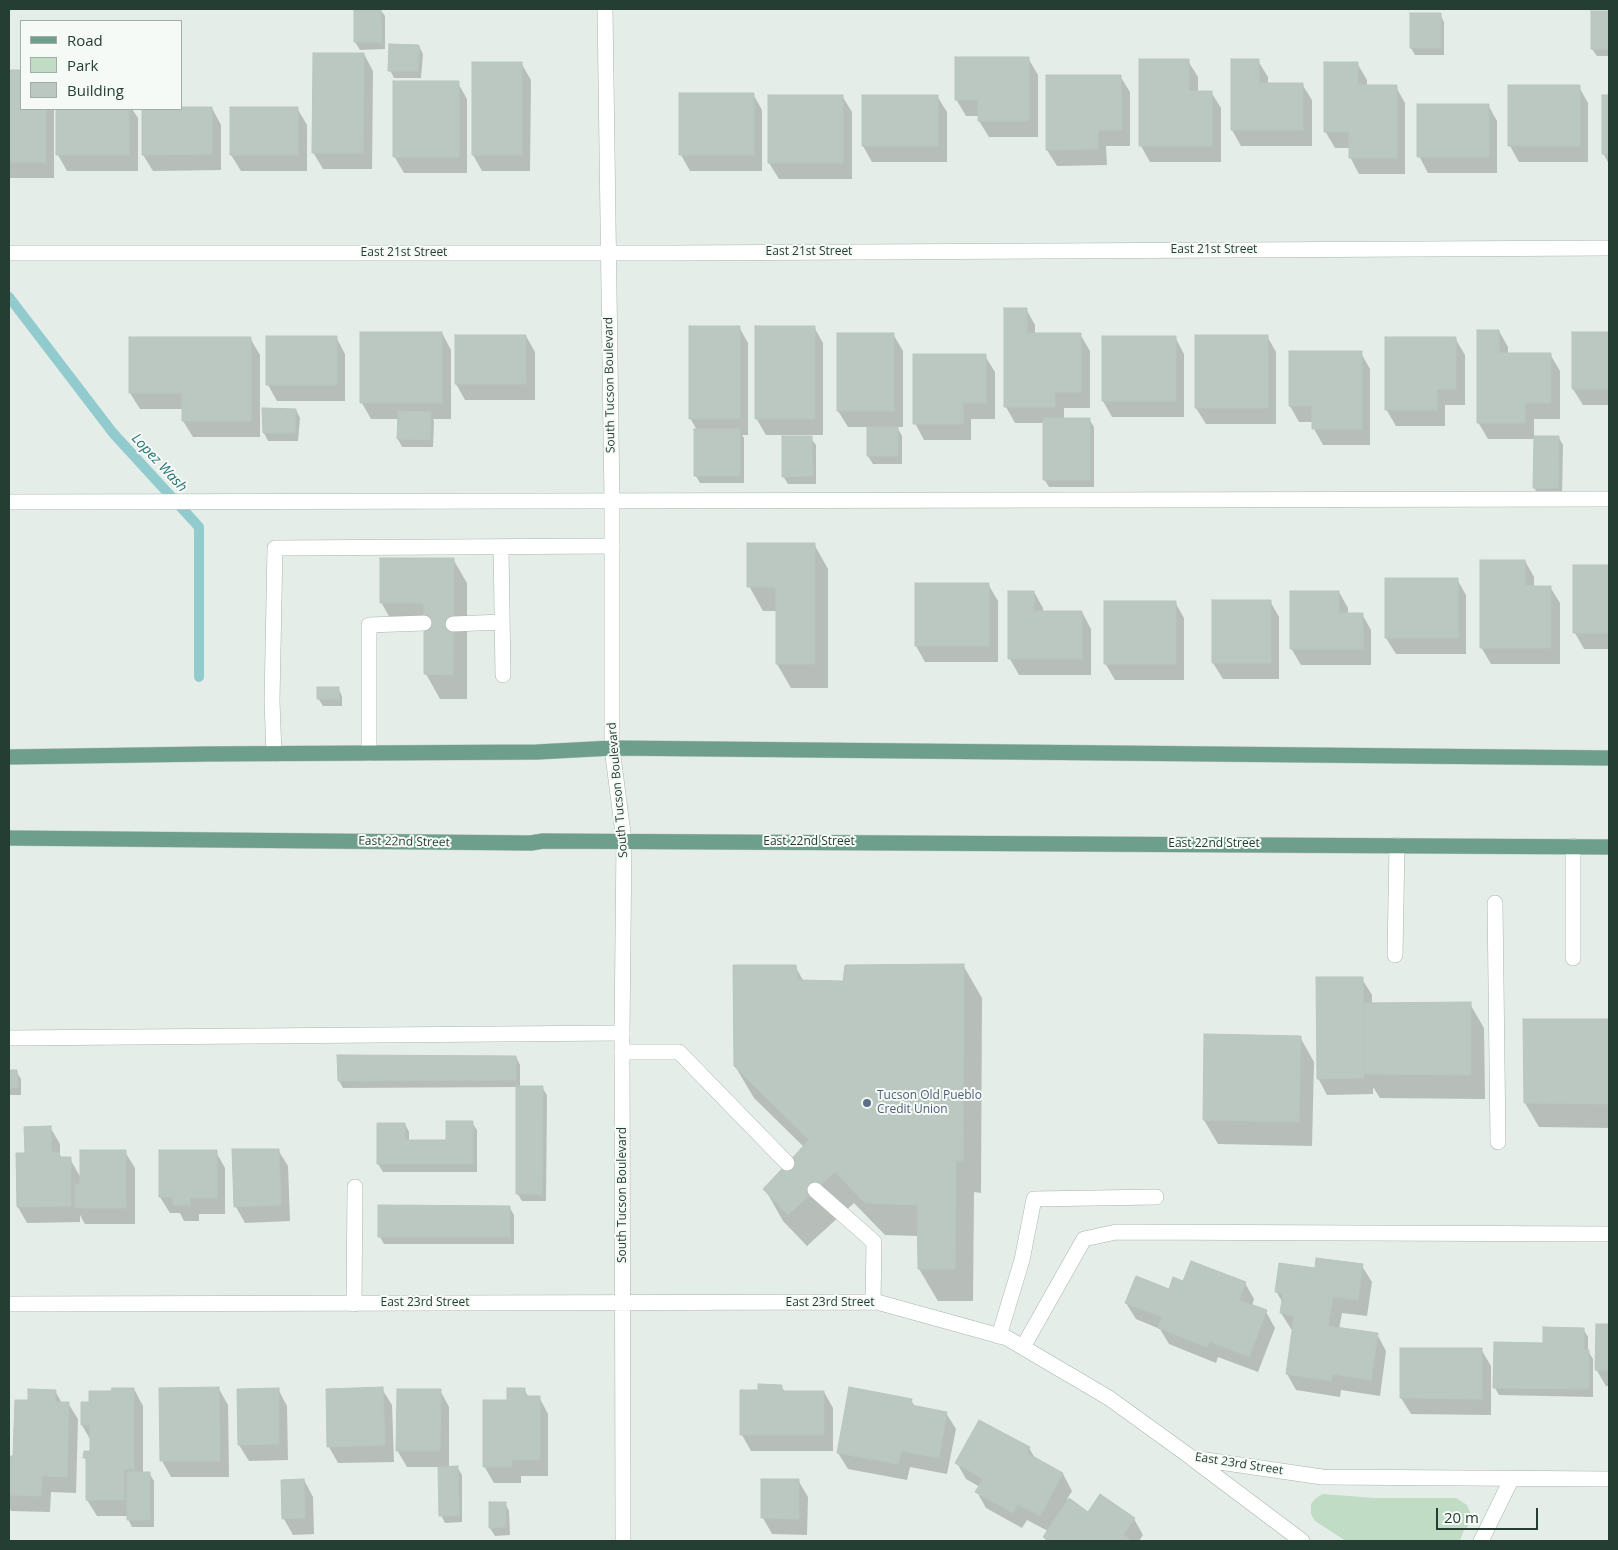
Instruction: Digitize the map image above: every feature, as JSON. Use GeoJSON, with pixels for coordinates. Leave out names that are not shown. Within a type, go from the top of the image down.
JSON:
{"type":"FeatureCollection","features":[{"type":"Feature","properties":{"kind":"main road"},"geometry":{"type":"LineString","coordinates":[[9,757],[537,752],[612,748],[1609,758]]}},
{"type":"Feature","properties":{"kind":"main road","name":"East 22nd Street"},"geometry":{"type":"LineString","coordinates":[[9,838],[521,843],[543,841],[624,841],[1609,847]]}},
{"type":"Feature","properties":{"kind":"street","name":"South Tucson Boulevard"},"geometry":{"type":"LineString","coordinates":[[605,9],[612,501],[612,748],[624,841],[622,1033],[623,1541]]}},
{"type":"Feature","properties":{"kind":"street","name":"East 21st Street"},"geometry":{"type":"LineString","coordinates":[[9,254],[1609,248]]}},
{"type":"Feature","properties":{"kind":"street"},"geometry":{"type":"LineString","coordinates":[[9,502],[1609,499]]}},
{"type":"Feature","properties":{"kind":"street"},"geometry":{"type":"LineString","coordinates":[[274,754],[272,701],[275,548],[612,546]]}},
{"type":"Feature","properties":{"kind":"street"},"geometry":{"type":"LineString","coordinates":[[501,547],[503,675]]}},
{"type":"Feature","properties":{"kind":"street"},"geometry":{"type":"LineString","coordinates":[[453,624],[502,622]]}},
{"type":"Feature","properties":{"kind":"street"},"geometry":{"type":"LineString","coordinates":[[369,753],[369,625],[424,623]]}},
{"type":"Feature","properties":{"kind":"street"},"geometry":{"type":"LineString","coordinates":[[1395,954],[1397,845]]}},
{"type":"Feature","properties":{"kind":"street"},"geometry":{"type":"LineString","coordinates":[[1573,846],[1573,958]]}},
{"type":"Feature","properties":{"kind":"street"},"geometry":{"type":"LineString","coordinates":[[1495,903],[1498,1142]]}},
{"type":"Feature","properties":{"kind":"street"},"geometry":{"type":"LineString","coordinates":[[9,1038],[622,1033]]}},
{"type":"Feature","properties":{"kind":"street"},"geometry":{"type":"LineString","coordinates":[[622,1052],[679,1052],[788,1163]]}},
{"type":"Feature","properties":{"kind":"street"},"geometry":{"type":"LineString","coordinates":[[354,1304],[355,1188]]}},
{"type":"Feature","properties":{"kind":"street"},"geometry":{"type":"LineString","coordinates":[[815,1190],[874,1242],[873,1302]]}},
{"type":"Feature","properties":{"kind":"street"},"geometry":{"type":"LineString","coordinates":[[999,1336],[1022,1260],[1034,1199],[1156,1197]]}},
{"type":"Feature","properties":{"kind":"street"},"geometry":{"type":"LineString","coordinates":[[1023,1347],[1084,1239],[1116,1232],[1609,1234]]}},
{"type":"Feature","properties":{"kind":"street","name":"East 23rd Street"},"geometry":{"type":"LineString","coordinates":[[9,1304],[873,1302],[1007,1338],[1110,1398],[1192,1458],[1322,1477],[1511,1480],[1609,1479]]}},
{"type":"Feature","properties":{"kind":"street"},"geometry":{"type":"LineString","coordinates":[[1192,1458],[1302,1541]]}},
{"type":"Feature","properties":{"kind":"street"},"geometry":{"type":"LineString","coordinates":[[1481,1541],[1511,1480]]}},
{"type":"Feature","properties":{"kind":"green space"},"geometry":{"type":"Polygon","coordinates":[[[1323,1494],[1375,1498],[1456,1498],[1467,1505],[1472,1517],[1460,1541],[1346,1541],[1315,1521],[1311,1514],[1311,1504],[1323,1494]]]}},
{"type":"Feature","properties":{"kind":"building"},"geometry":{"type":"Polygon","coordinates":[[[354,9],[381,9],[382,42],[354,42],[354,9]]]}},
{"type":"Feature","properties":{"kind":"building"},"geometry":{"type":"Polygon","coordinates":[[[1591,11],[1609,11],[1609,49],[1591,49],[1591,11]]]}},
{"type":"Feature","properties":{"kind":"building"},"geometry":{"type":"Polygon","coordinates":[[[1410,13],[1441,13],[1441,48],[1410,48],[1410,13]]]}},
{"type":"Feature","properties":{"kind":"building"},"geometry":{"type":"Polygon","coordinates":[[[389,44],[419,45],[418,71],[388,71],[389,44]]]}},
{"type":"Feature","properties":{"kind":"building"},"geometry":{"type":"Polygon","coordinates":[[[313,53],[364,53],[363,153],[312,153],[313,53]]]}},
{"type":"Feature","properties":{"kind":"building"},"geometry":{"type":"Polygon","coordinates":[[[955,57],[1029,57],[1029,121],[978,121],[978,100],[955,100],[955,57]]]}},
{"type":"Feature","properties":{"kind":"building"},"geometry":{"type":"Polygon","coordinates":[[[1139,59],[1189,59],[1189,91],[1212,91],[1212,146],[1139,146],[1139,59]]]}},
{"type":"Feature","properties":{"kind":"building"},"geometry":{"type":"Polygon","coordinates":[[[1231,59],[1259,59],[1259,83],[1303,83],[1303,130],[1231,130],[1231,59]]]}},
{"type":"Feature","properties":{"kind":"building"},"geometry":{"type":"Polygon","coordinates":[[[472,62],[522,62],[522,155],[472,155],[472,62]]]}},
{"type":"Feature","properties":{"kind":"building"},"geometry":{"type":"Polygon","coordinates":[[[1324,62],[1358,62],[1358,85],[1397,85],[1397,158],[1349,158],[1349,132],[1324,132],[1324,62]]]}},
{"type":"Feature","properties":{"kind":"building"},"geometry":{"type":"Polygon","coordinates":[[[9,70],[20,70],[20,110],[46,110],[46,162],[9,162],[9,70]]]}},
{"type":"Feature","properties":{"kind":"building"},"geometry":{"type":"Polygon","coordinates":[[[1046,75],[1121,75],[1122,130],[1098,130],[1098,149],[1046,150],[1046,75]]]}},
{"type":"Feature","properties":{"kind":"building"},"geometry":{"type":"Polygon","coordinates":[[[393,81],[459,81],[459,157],[393,157],[393,81]]]}},
{"type":"Feature","properties":{"kind":"building"},"geometry":{"type":"Polygon","coordinates":[[[1508,85],[1580,85],[1580,146],[1508,146],[1508,85]]]}},
{"type":"Feature","properties":{"kind":"building"},"geometry":{"type":"Polygon","coordinates":[[[679,93],[754,93],[754,155],[679,155],[679,93]]]}},
{"type":"Feature","properties":{"kind":"building"},"geometry":{"type":"Polygon","coordinates":[[[768,95],[843,95],[843,163],[768,163],[768,95]]]}},
{"type":"Feature","properties":{"kind":"building"},"geometry":{"type":"Polygon","coordinates":[[[862,95],[938,95],[938,146],[862,146],[862,95]]]}},
{"type":"Feature","properties":{"kind":"building"},"geometry":{"type":"Polygon","coordinates":[[[1602,95],[1609,95],[1609,154],[1602,154],[1602,95]]]}},
{"type":"Feature","properties":{"kind":"building"},"geometry":{"type":"Polygon","coordinates":[[[1417,104],[1489,104],[1489,157],[1417,157],[1417,104]]]}},
{"type":"Feature","properties":{"kind":"building"},"geometry":{"type":"Polygon","coordinates":[[[182,107],[212,107],[212,154],[142,155],[142,110],[182,110],[182,107]]]}},
{"type":"Feature","properties":{"kind":"building"},"geometry":{"type":"Polygon","coordinates":[[[230,107],[298,107],[298,155],[230,155],[230,107]]]}},
{"type":"Feature","properties":{"kind":"building"},"geometry":{"type":"Polygon","coordinates":[[[56,110],[129,110],[129,155],[56,155],[56,110]]]}},
{"type":"Feature","properties":{"kind":"building"},"geometry":{"type":"Polygon","coordinates":[[[1004,308],[1027,308],[1027,333],[1081,333],[1081,392],[1055,392],[1055,407],[1004,407],[1004,308]]]}},
{"type":"Feature","properties":{"kind":"building"},"geometry":{"type":"Polygon","coordinates":[[[689,326],[740,326],[740,419],[689,419],[689,326]]]}},
{"type":"Feature","properties":{"kind":"building"},"geometry":{"type":"Polygon","coordinates":[[[755,326],[815,326],[815,419],[755,419],[755,326]]]}},
{"type":"Feature","properties":{"kind":"building"},"geometry":{"type":"Polygon","coordinates":[[[1477,330],[1499,330],[1499,353],[1551,353],[1551,403],[1525,403],[1525,423],[1477,423],[1477,330]]]}},
{"type":"Feature","properties":{"kind":"building"},"geometry":{"type":"Polygon","coordinates":[[[360,332],[442,332],[442,403],[360,403],[360,332]]]}},
{"type":"Feature","properties":{"kind":"building"},"geometry":{"type":"Polygon","coordinates":[[[1572,332],[1609,332],[1609,389],[1572,389],[1572,332]]]}},
{"type":"Feature","properties":{"kind":"building"},"geometry":{"type":"Polygon","coordinates":[[[837,333],[894,333],[894,411],[837,411],[837,333]]]}},
{"type":"Feature","properties":{"kind":"building"},"geometry":{"type":"Polygon","coordinates":[[[455,335],[526,335],[526,384],[455,384],[455,335]]]}},
{"type":"Feature","properties":{"kind":"building"},"geometry":{"type":"Polygon","coordinates":[[[1195,335],[1268,335],[1268,408],[1195,408],[1195,335]]]}},
{"type":"Feature","properties":{"kind":"building"},"geometry":{"type":"Polygon","coordinates":[[[266,336],[337,336],[337,385],[266,385],[266,336]]]}},
{"type":"Feature","properties":{"kind":"building"},"geometry":{"type":"Polygon","coordinates":[[[1102,336],[1176,336],[1176,401],[1102,401],[1102,336]]]}},
{"type":"Feature","properties":{"kind":"building"},"geometry":{"type":"Polygon","coordinates":[[[129,337],[251,337],[251,421],[182,421],[182,393],[129,393],[129,337]]]}},
{"type":"Feature","properties":{"kind":"building"},"geometry":{"type":"Polygon","coordinates":[[[1385,337],[1456,337],[1456,389],[1437,389],[1437,410],[1385,410],[1385,337]]]}},
{"type":"Feature","properties":{"kind":"building"},"geometry":{"type":"Polygon","coordinates":[[[1289,351],[1362,351],[1362,429],[1312,429],[1312,406],[1289,406],[1289,351]]]}},
{"type":"Feature","properties":{"kind":"building"},"geometry":{"type":"Polygon","coordinates":[[[913,354],[986,354],[986,403],[963,403],[963,424],[913,424],[913,354]]]}},
{"type":"Feature","properties":{"kind":"building"},"geometry":{"type":"Polygon","coordinates":[[[262,408],[296,409],[295,433],[263,433],[262,408]]]}},
{"type":"Feature","properties":{"kind":"building"},"geometry":{"type":"Polygon","coordinates":[[[398,411],[431,412],[430,440],[397,439],[398,411]]]}},
{"type":"Feature","properties":{"kind":"building"},"geometry":{"type":"Polygon","coordinates":[[[1043,418],[1090,418],[1090,480],[1043,480],[1043,418]]]}},
{"type":"Feature","properties":{"kind":"building"},"geometry":{"type":"Polygon","coordinates":[[[867,427],[898,427],[898,456],[867,456],[867,427]]]}},
{"type":"Feature","properties":{"kind":"building"},"geometry":{"type":"Polygon","coordinates":[[[694,429],[740,429],[740,476],[694,476],[694,429]]]}},
{"type":"Feature","properties":{"kind":"building"},"geometry":{"type":"Polygon","coordinates":[[[782,436],[812,436],[813,476],[782,477],[782,436]]]}},
{"type":"Feature","properties":{"kind":"building"},"geometry":{"type":"Polygon","coordinates":[[[1534,436],[1559,436],[1558,488],[1533,488],[1534,436]]]}},
{"type":"Feature","properties":{"kind":"building"},"geometry":{"type":"Polygon","coordinates":[[[747,543],[815,543],[815,664],[776,664],[776,587],[747,587],[747,543]]]}},
{"type":"Feature","properties":{"kind":"building"},"geometry":{"type":"Polygon","coordinates":[[[380,558],[454,558],[453,675],[424,674],[424,603],[380,603],[380,558]]]}},
{"type":"Feature","properties":{"kind":"building"},"geometry":{"type":"Polygon","coordinates":[[[1480,560],[1525,560],[1525,586],[1551,586],[1551,648],[1480,648],[1480,560]]]}},
{"type":"Feature","properties":{"kind":"building"},"geometry":{"type":"Polygon","coordinates":[[[1573,565],[1609,565],[1609,633],[1573,633],[1573,565]]]}},
{"type":"Feature","properties":{"kind":"building"},"geometry":{"type":"Polygon","coordinates":[[[1385,578],[1458,578],[1458,638],[1385,638],[1385,578]]]}},
{"type":"Feature","properties":{"kind":"building"},"geometry":{"type":"Polygon","coordinates":[[[915,583],[989,583],[989,646],[915,646],[915,583]]]}},
{"type":"Feature","properties":{"kind":"building"},"geometry":{"type":"Polygon","coordinates":[[[1008,591],[1034,591],[1034,611],[1082,611],[1082,659],[1008,659],[1008,591]]]}},
{"type":"Feature","properties":{"kind":"building"},"geometry":{"type":"Polygon","coordinates":[[[1290,591],[1339,591],[1339,613],[1363,613],[1363,649],[1290,649],[1290,591]]]}},
{"type":"Feature","properties":{"kind":"building"},"geometry":{"type":"Polygon","coordinates":[[[1212,600],[1271,600],[1271,663],[1212,663],[1212,600]]]}},
{"type":"Feature","properties":{"kind":"building"},"geometry":{"type":"Polygon","coordinates":[[[1104,601],[1176,601],[1176,664],[1104,664],[1104,601]]]}},
{"type":"Feature","properties":{"kind":"building"},"geometry":{"type":"Polygon","coordinates":[[[317,687],[339,687],[339,699],[317,699],[317,687]]]}},
{"type":"Feature","properties":{"kind":"building","name":"Tucson Old Pueblo Credit Union"},"geometry":{"type":"Polygon","coordinates":[[[964,964],[963,1161],[956,1160],[955,1269],[918,1269],[917,1205],[865,1203],[835,1172],[788,1215],[763,1189],[809,1140],[734,1066],[733,965],[796,965],[798,980],[843,981],[845,965],[964,964]]]}},
{"type":"Feature","properties":{"kind":"building"},"geometry":{"type":"Polygon","coordinates":[[[1316,977],[1363,977],[1364,1078],[1317,1079],[1316,977]]]}},
{"type":"Feature","properties":{"kind":"building"},"geometry":{"type":"Polygon","coordinates":[[[1471,1002],[1471,1075],[1364,1074],[1364,1003],[1471,1002]]]}},
{"type":"Feature","properties":{"kind":"building"},"geometry":{"type":"Polygon","coordinates":[[[1523,1019],[1609,1019],[1609,1104],[1524,1103],[1523,1019]]]}},
{"type":"Feature","properties":{"kind":"building"},"geometry":{"type":"Polygon","coordinates":[[[1204,1034],[1301,1036],[1299,1122],[1203,1120],[1204,1034]]]}},
{"type":"Feature","properties":{"kind":"building"},"geometry":{"type":"Polygon","coordinates":[[[337,1055],[516,1056],[516,1080],[338,1081],[337,1055]]]}},
{"type":"Feature","properties":{"kind":"building"},"geometry":{"type":"Polygon","coordinates":[[[9,1070],[17,1070],[18,1087],[9,1088],[9,1070]]]}},
{"type":"Feature","properties":{"kind":"building"},"geometry":{"type":"Polygon","coordinates":[[[516,1086],[543,1086],[542,1194],[516,1194],[516,1086]]]}},
{"type":"Feature","properties":{"kind":"building"},"geometry":{"type":"Polygon","coordinates":[[[446,1121],[473,1121],[473,1164],[377,1164],[377,1123],[405,1123],[405,1140],[446,1140],[446,1121]]]}},
{"type":"Feature","properties":{"kind":"building"},"geometry":{"type":"Polygon","coordinates":[[[51,1126],[51,1152],[58,1152],[61,1157],[71,1157],[71,1206],[17,1207],[16,1153],[25,1153],[24,1127],[51,1126]]]}},
{"type":"Feature","properties":{"kind":"building"},"geometry":{"type":"Polygon","coordinates":[[[232,1149],[279,1149],[281,1205],[234,1207],[232,1149]]]}},
{"type":"Feature","properties":{"kind":"building"},"geometry":{"type":"Polygon","coordinates":[[[80,1150],[126,1150],[126,1208],[75,1208],[75,1184],[80,1184],[80,1150]]]}},
{"type":"Feature","properties":{"kind":"building"},"geometry":{"type":"Polygon","coordinates":[[[159,1150],[217,1150],[217,1198],[190,1198],[190,1205],[173,1205],[173,1197],[159,1197],[159,1150]]]}},
{"type":"Feature","properties":{"kind":"building"},"geometry":{"type":"Polygon","coordinates":[[[378,1205],[510,1206],[510,1237],[378,1237],[378,1205]]]}},
{"type":"Feature","properties":{"kind":"building"},"geometry":{"type":"Polygon","coordinates":[[[1316,1258],[1363,1264],[1358,1300],[1333,1297],[1328,1326],[1378,1333],[1371,1380],[1332,1374],[1331,1381],[1286,1374],[1294,1316],[1280,1313],[1283,1293],[1275,1292],[1279,1263],[1315,1268],[1316,1258]]]}},
{"type":"Feature","properties":{"kind":"building"},"geometry":{"type":"Polygon","coordinates":[[[1191,1261],[1246,1282],[1239,1300],[1267,1310],[1249,1357],[1209,1341],[1207,1347],[1158,1328],[1162,1317],[1125,1303],[1136,1276],[1169,1289],[1173,1277],[1183,1281],[1191,1261]]]}},
{"type":"Feature","properties":{"kind":"building"},"geometry":{"type":"Polygon","coordinates":[[[1596,1324],[1609,1324],[1609,1370],[1595,1370],[1596,1324]]]}},
{"type":"Feature","properties":{"kind":"building"},"geometry":{"type":"Polygon","coordinates":[[[1543,1327],[1584,1328],[1584,1350],[1589,1350],[1589,1389],[1493,1388],[1494,1342],[1543,1343],[1543,1327]]]}},
{"type":"Feature","properties":{"kind":"building"},"geometry":{"type":"Polygon","coordinates":[[[1400,1348],[1482,1348],[1482,1399],[1400,1398],[1400,1348]]]}},
{"type":"Feature","properties":{"kind":"building"},"geometry":{"type":"Polygon","coordinates":[[[758,1384],[782,1385],[782,1391],[824,1391],[824,1435],[740,1435],[740,1390],[758,1390],[758,1384]]]}},
{"type":"Feature","properties":{"kind":"building"},"geometry":{"type":"Polygon","coordinates":[[[219,1387],[220,1461],[160,1461],[159,1388],[219,1387]]]}},
{"type":"Feature","properties":{"kind":"building"},"geometry":{"type":"Polygon","coordinates":[[[383,1387],[385,1445],[327,1447],[326,1389],[383,1387]]]}},
{"type":"Feature","properties":{"kind":"building"},"geometry":{"type":"Polygon","coordinates":[[[849,1387],[912,1399],[911,1405],[947,1412],[939,1458],[901,1451],[898,1464],[837,1453],[849,1387]]]}},
{"type":"Feature","properties":{"kind":"building"},"geometry":{"type":"Polygon","coordinates":[[[112,1388],[134,1388],[134,1469],[124,1469],[124,1500],[86,1500],[86,1458],[83,1458],[84,1451],[90,1451],[90,1425],[81,1425],[81,1402],[89,1402],[89,1391],[111,1391],[112,1388]]]}},
{"type":"Feature","properties":{"kind":"building"},"geometry":{"type":"Polygon","coordinates":[[[279,1388],[279,1444],[238,1445],[237,1389],[279,1388]]]}},
{"type":"Feature","properties":{"kind":"building"},"geometry":{"type":"Polygon","coordinates":[[[507,1388],[525,1388],[525,1396],[540,1396],[540,1460],[512,1460],[512,1467],[483,1467],[483,1400],[507,1400],[507,1388]]]}},
{"type":"Feature","properties":{"kind":"building"},"geometry":{"type":"Polygon","coordinates":[[[28,1389],[56,1390],[55,1402],[69,1402],[67,1477],[42,1476],[41,1496],[9,1495],[9,1456],[13,1456],[15,1400],[28,1400],[28,1389]]]}},
{"type":"Feature","properties":{"kind":"building"},"geometry":{"type":"Polygon","coordinates":[[[397,1389],[441,1389],[440,1451],[396,1451],[397,1389]]]}},
{"type":"Feature","properties":{"kind":"building"},"geometry":{"type":"Polygon","coordinates":[[[979,1420],[1030,1447],[1027,1453],[1063,1473],[1040,1516],[1017,1504],[1013,1513],[975,1492],[983,1479],[955,1463],[979,1420]]]}},
{"type":"Feature","properties":{"kind":"building"},"geometry":{"type":"Polygon","coordinates":[[[458,1466],[459,1515],[439,1516],[438,1467],[458,1466]]]}},
{"type":"Feature","properties":{"kind":"building"},"geometry":{"type":"Polygon","coordinates":[[[127,1472],[150,1472],[150,1520],[127,1520],[127,1472]]]}},
{"type":"Feature","properties":{"kind":"building"},"geometry":{"type":"Polygon","coordinates":[[[304,1479],[305,1518],[282,1519],[281,1480],[304,1479]]]}},
{"type":"Feature","properties":{"kind":"building"},"geometry":{"type":"Polygon","coordinates":[[[761,1479],[799,1479],[799,1519],[761,1518],[761,1479]]]}},
{"type":"Feature","properties":{"kind":"building"},"geometry":{"type":"Polygon","coordinates":[[[1100,1494],[1135,1518],[1123,1535],[1132,1541],[1049,1541],[1043,1537],[1069,1498],[1088,1512],[1100,1494]]]}},
{"type":"Feature","properties":{"kind":"building"},"geometry":{"type":"Polygon","coordinates":[[[489,1502],[506,1502],[506,1527],[489,1528],[489,1502]]]}},
{"type":"Feature","properties":{"kind":"waterway","name":"Lopez Wash"},"geometry":{"type":"LineString","coordinates":[[9,297],[113,433],[199,527],[199,677]]}},
{"type":"Feature","properties":{"kind":"place","name":"Tucson Old Pueblo Credit Union"},"geometry":{"type":"Point","coordinates":[867,1103]}}]}
